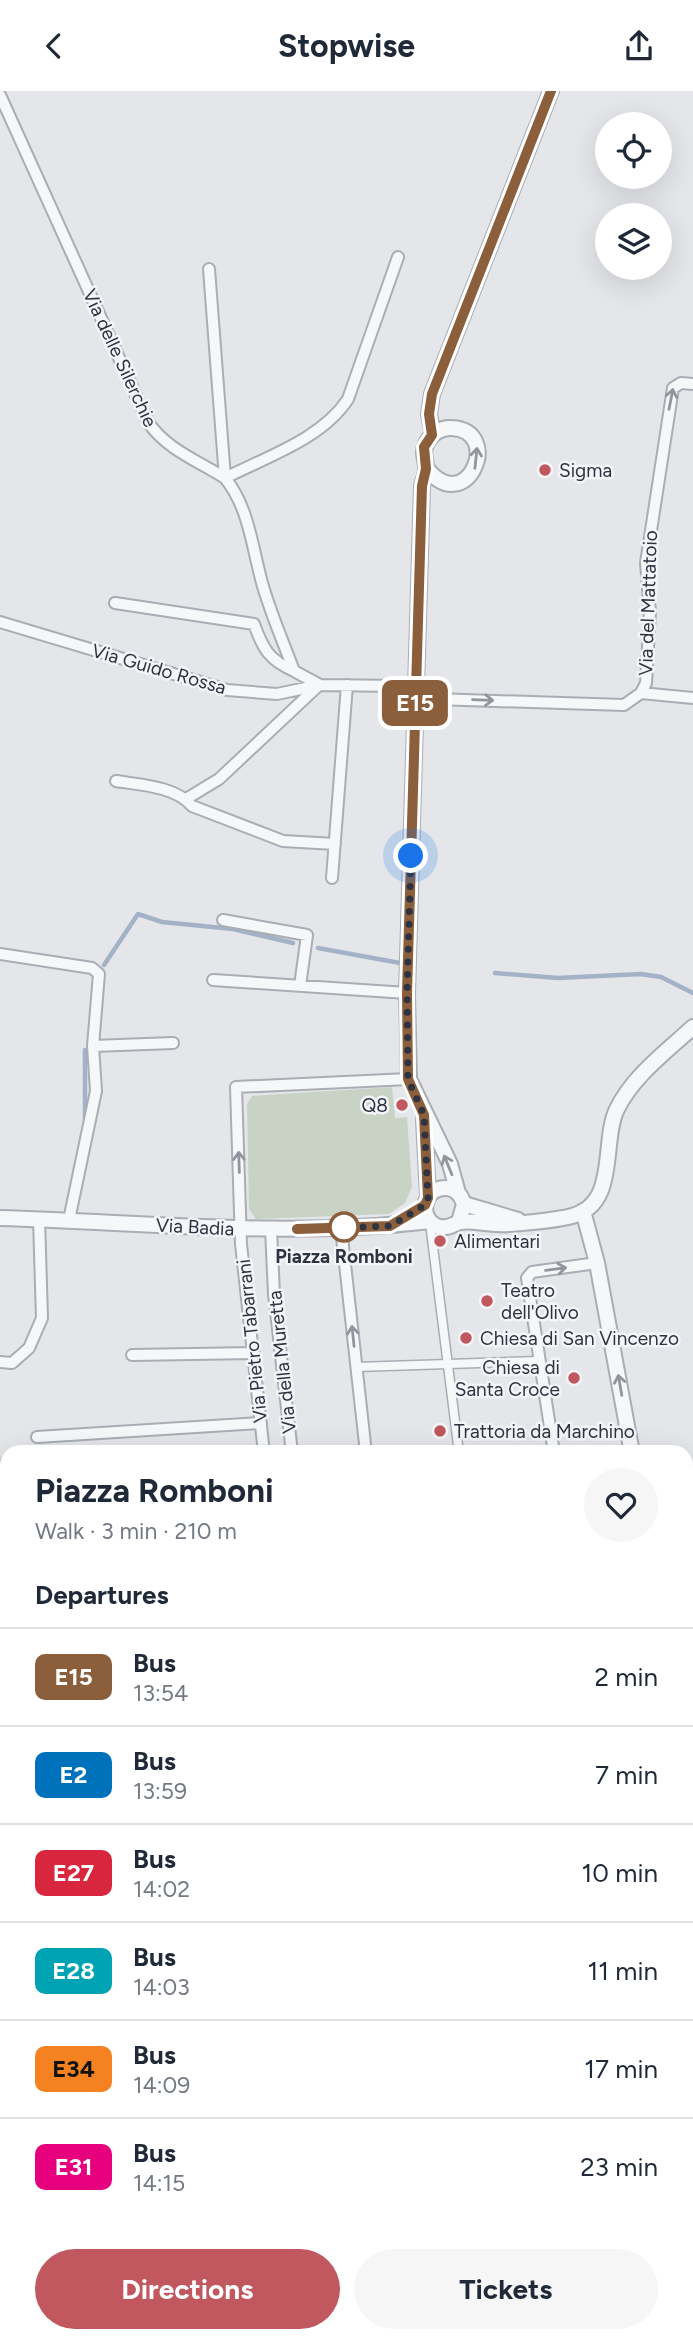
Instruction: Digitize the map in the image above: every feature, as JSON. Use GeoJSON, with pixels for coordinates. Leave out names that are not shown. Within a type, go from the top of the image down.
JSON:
{"type":"FeatureCollection","features":[{"type":"Feature","properties":{"kind":"street"},"geometry":{"type":"LineString","coordinates":[[439,431],[429,414],[432,394],[551,91]]}},
{"type":"Feature","properties":{"kind":"street","name":"Via delle Silerchie"},"geometry":{"type":"LineString","coordinates":[[0,95],[148,422],[159,438],[172,448],[225,478]]}},
{"type":"Feature","properties":{"kind":"street"},"geometry":{"type":"LineString","coordinates":[[225,478],[302,439],[339,412],[348,398],[398,257]]}},
{"type":"Feature","properties":{"kind":"street"},"geometry":{"type":"LineString","coordinates":[[209,269],[225,478],[232,486],[253,539],[261,580],[294,671]]}},
{"type":"Feature","properties":{"kind":"street","name":"Via del Mattatoio"},"geometry":{"type":"LineString","coordinates":[[416,692],[434,698],[624,705],[641,693],[646,683],[650,624],[646,563],[665,432],[673,388],[681,383],[693,384]]}},
{"type":"Feature","properties":{"kind":"street"},"geometry":{"type":"LineString","coordinates":[[439,431],[423,452],[426,469],[422,486],[407,993],[408,1079],[450,1164],[461,1198],[459,1222]]}},
{"type":"Feature","properties":{"kind":"street"},"geometry":{"type":"LineString","coordinates":[[422,486],[467,478],[478,462],[476,444],[471,436],[463,431],[439,431]]}},
{"type":"Feature","properties":{"kind":"street"},"geometry":{"type":"LineString","coordinates":[[426,469],[440,481]]}},
{"type":"Feature","properties":{"kind":"street"},"geometry":{"type":"LineString","coordinates":[[115,603],[254,624],[263,650],[274,662],[320,685],[401,686],[416,692]]}},
{"type":"Feature","properties":{"kind":"street","name":"Via Guido Rossa"},"geometry":{"type":"LineString","coordinates":[[0,622],[227,690],[277,694],[320,685]]}},
{"type":"Feature","properties":{"kind":"street"},"geometry":{"type":"LineString","coordinates":[[186,799],[219,779],[320,685]]}},
{"type":"Feature","properties":{"kind":"street"},"geometry":{"type":"LineString","coordinates":[[332,878],[347,685]]}},
{"type":"Feature","properties":{"kind":"street"},"geometry":{"type":"LineString","coordinates":[[641,693],[693,698]]}},
{"type":"Feature","properties":{"kind":"street"},"geometry":{"type":"LineString","coordinates":[[116,781],[162,789],[186,799],[192,806],[283,841],[335,845]]}},
{"type":"Feature","properties":{"kind":"street"},"geometry":{"type":"LineString","coordinates":[[223,920],[307,935],[300,986]]}},
{"type":"Feature","properties":{"kind":"street"},"geometry":{"type":"LineString","coordinates":[[0,954],[82,967],[99,974],[93,1046],[96,1091],[69,1220]]}},
{"type":"Feature","properties":{"kind":"street"},"geometry":{"type":"LineString","coordinates":[[213,980],[407,993]]}},
{"type":"Feature","properties":{"kind":"street"},"geometry":{"type":"LineString","coordinates":[[631,1445],[597,1263],[583,1211],[592,1202],[608,1171],[610,1137],[616,1109],[637,1081],[693,1027]]}},
{"type":"Feature","properties":{"kind":"street"},"geometry":{"type":"LineString","coordinates":[[93,1046],[173,1043]]}},
{"type":"Feature","properties":{"kind":"street","name":"Via Pietro Tabarrani"},"geometry":{"type":"LineString","coordinates":[[263,1445],[241,1230],[236,1087],[408,1079]]}},
{"type":"Feature","properties":{"kind":"street"},"geometry":{"type":"LineString","coordinates":[[424,1115],[426,1201],[458,1445]]}},
{"type":"Feature","properties":{"kind":"street","name":"Via Badia"},"geometry":{"type":"LineString","coordinates":[[390,1226],[442,1188],[520,1221]]}},
{"type":"Feature","properties":{"kind":"street","name":"Via Badia"},"geometry":{"type":"LineString","coordinates":[[0,1219],[69,1220],[241,1230],[390,1226],[430,1221],[444,1228],[459,1222],[511,1224],[572,1216],[583,1211]]}},
{"type":"Feature","properties":{"kind":"street"},"geometry":{"type":"LineString","coordinates":[[0,1362],[12,1363],[29,1348],[42,1318],[39,1219]]}},
{"type":"Feature","properties":{"kind":"street"},"geometry":{"type":"LineString","coordinates":[[341,1228],[365,1445]]}},
{"type":"Feature","properties":{"kind":"street","name":"Via della Muretta"},"geometry":{"type":"LineString","coordinates":[[271,1229],[274,1294],[291,1445]]}},
{"type":"Feature","properties":{"kind":"street"},"geometry":{"type":"LineString","coordinates":[[553,1445],[529,1313],[527,1275],[597,1263]]}},
{"type":"Feature","properties":{"kind":"street"},"geometry":{"type":"LineString","coordinates":[[132,1355],[254,1353]]}},
{"type":"Feature","properties":{"kind":"street"},"geometry":{"type":"LineString","coordinates":[[356,1367],[538,1361]]}},
{"type":"Feature","properties":{"kind":"street"},"geometry":{"type":"LineString","coordinates":[[37,1437],[261,1423]]}},
{"type":"Feature","properties":{"kind":"shaded area","name":"Piazza Romboni"},"geometry":{"type":"Polygon","coordinates":[[[392,1087],[395,1118],[407,1117],[412,1187],[405,1203],[389,1214],[256,1219],[249,1209],[247,1104],[252,1096],[392,1087]]]}},
{"type":"Feature","properties":{"kind":"waterway"},"geometry":{"type":"LineString","coordinates":[[104,965],[138,914],[162,922],[233,929],[293,943]]}},
{"type":"Feature","properties":{"kind":"waterway"},"geometry":{"type":"LineString","coordinates":[[318,948],[400,963]]}},
{"type":"Feature","properties":{"kind":"waterway"},"geometry":{"type":"LineString","coordinates":[[495,973],[558,978],[641,974],[661,977],[693,993]]}},
{"type":"Feature","properties":{"kind":"waterway"},"geometry":{"type":"LineString","coordinates":[[85,1050],[85,1119]]}},
{"type":"Feature","properties":{"kind":"bus line","name":"E15"},"geometry":{"type":"LineString","coordinates":[[297,1229],[390,1226],[425,1205],[428,1198],[424,1115],[408,1079],[407,993],[422,486],[426,469],[423,452],[432,435],[429,414],[432,394],[551,91]]}},
{"type":"Feature","properties":{"kind":"place","name":"Sigma"},"geometry":{"type":"Point","coordinates":[545,470]}},
{"type":"Feature","properties":{"kind":"place","name":"Q8"},"geometry":{"type":"Point","coordinates":[402,1105]}},
{"type":"Feature","properties":{"kind":"place","name":"Piazza Romboni"},"geometry":{"type":"Point","coordinates":[344,1227]}},
{"type":"Feature","properties":{"kind":"place","name":"Alimentari"},"geometry":{"type":"Point","coordinates":[440,1241]}},
{"type":"Feature","properties":{"kind":"place","name":"Teatro dell'Olivo"},"geometry":{"type":"Point","coordinates":[487,1301]}},
{"type":"Feature","properties":{"kind":"place","name":"Chiesa di San Vincenzo"},"geometry":{"type":"Point","coordinates":[466,1338]}},
{"type":"Feature","properties":{"kind":"place","name":"Chiesa di Santa Croce"},"geometry":{"type":"Point","coordinates":[574,1378]}},
{"type":"Feature","properties":{"kind":"place","name":"Trattoria da Marchino"},"geometry":{"type":"Point","coordinates":[440,1431]}},
{"type":"Feature","properties":{"kind":"route"},"geometry":{"type":"LineString","coordinates":[[344,1227],[341,1228],[390,1226],[425,1205],[428,1198],[424,1115],[408,1079],[407,993],[411,856]]}}]}
